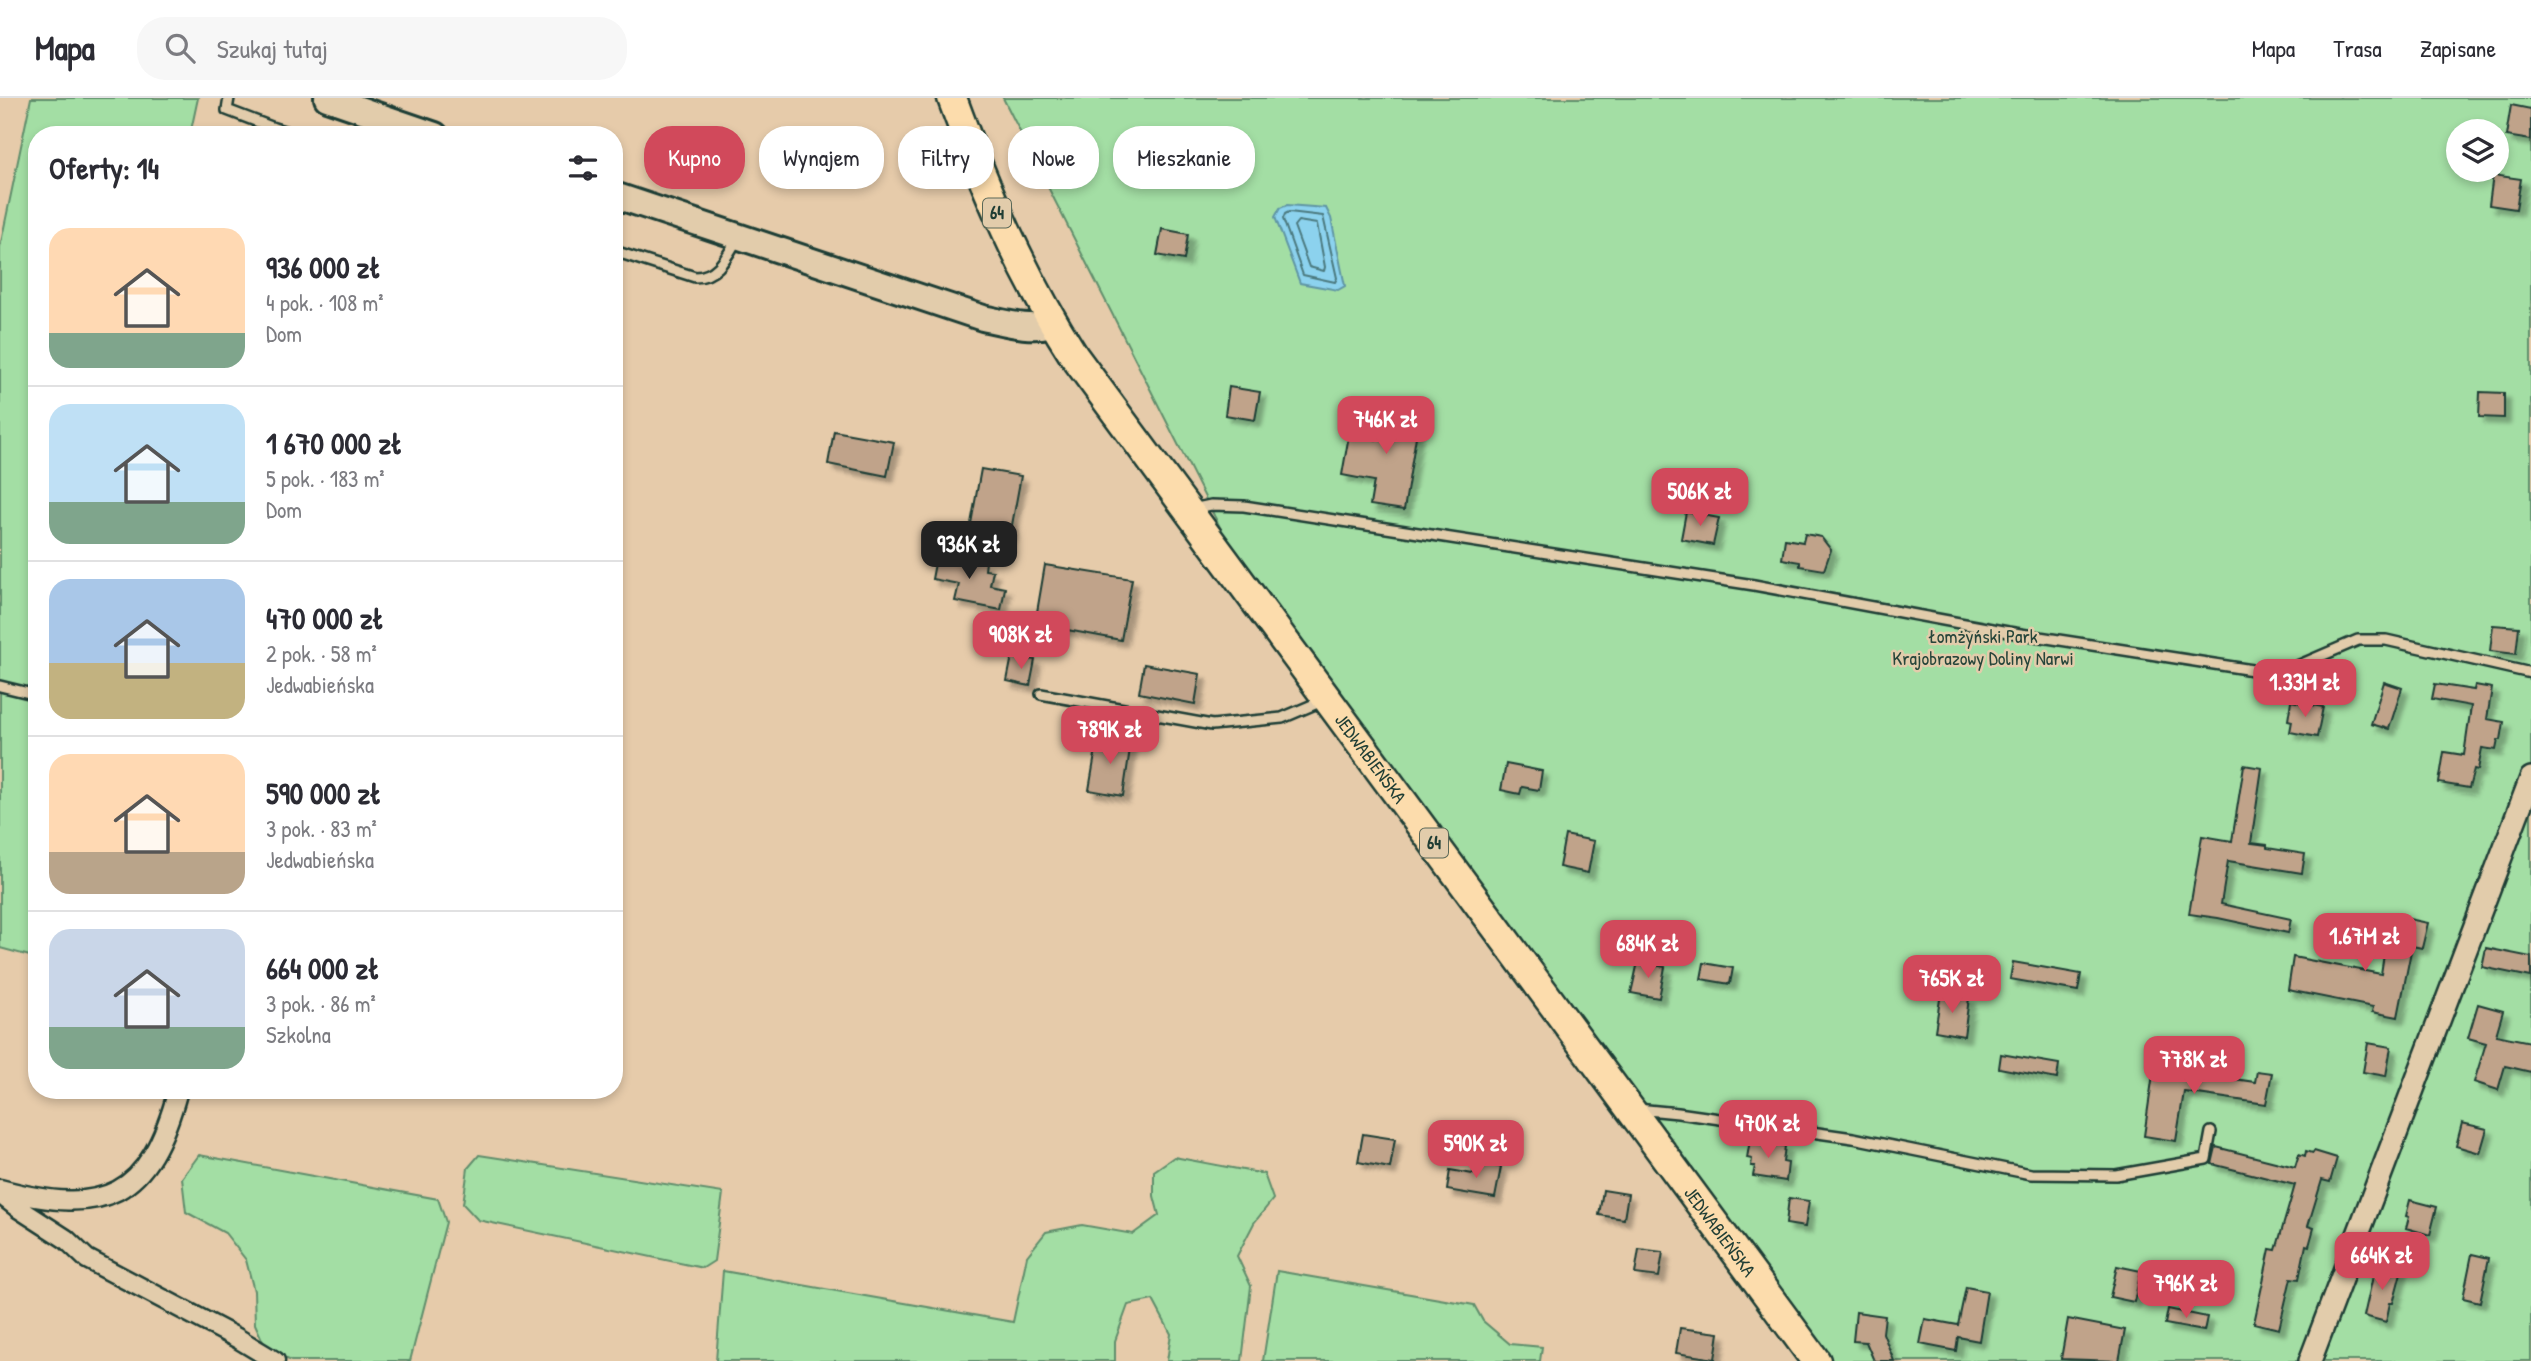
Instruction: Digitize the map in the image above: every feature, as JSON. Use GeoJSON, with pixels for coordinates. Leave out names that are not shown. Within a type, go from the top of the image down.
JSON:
{"type":"FeatureCollection","features":[{"type":"Feature","properties":{"kind":"main road"},"geometry":{"type":"LineString","coordinates":[[327,98],[385,126]]}},
{"type":"Feature","properties":{"kind":"main road","name":"64"},"geometry":{"type":"LineString","coordinates":[[951,98],[1003,227],[1053,324]]}},
{"type":"Feature","properties":{"kind":"main road"},"geometry":{"type":"LineString","coordinates":[[623,198],[983,318],[1018,326],[1041,327],[1053,324]]}},
{"type":"Feature","properties":{"kind":"main road","name":"JEDWABIEŃSKA"},"geometry":{"type":"LineString","coordinates":[[1053,324],[1099,393],[1632,1109],[1816,1361]]}},
{"type":"Feature","properties":{"kind":"street"},"geometry":{"type":"LineString","coordinates":[[2312,1356],[2531,778]]}},
{"type":"Feature","properties":{"kind":"street"},"geometry":{"type":"LineString","coordinates":[[0,1191],[74,1202],[98,1199],[122,1188],[143,1170],[160,1144],[175,1099]]}},
{"type":"Feature","properties":{"kind":"street"},"geometry":{"type":"LineString","coordinates":[[0,1191],[18,1208],[66,1239],[87,1259],[226,1331],[275,1361]]}},
{"type":"Feature","properties":{"kind":"lane"},"geometry":{"type":"LineString","coordinates":[[229,98],[227,110],[262,126]]}},
{"type":"Feature","properties":{"kind":"lane"},"geometry":{"type":"LineString","coordinates":[[623,254],[695,277],[703,277],[718,269],[739,237]]}},
{"type":"Feature","properties":{"kind":"lane"},"geometry":{"type":"LineString","coordinates":[[1187,510],[1211,505],[1244,506],[1740,583],[2008,632],[2272,673],[2288,670],[2358,640],[2386,640],[2531,673]]}},
{"type":"Feature","properties":{"kind":"lane"},"geometry":{"type":"LineString","coordinates":[[0,686],[28,693]]}},
{"type":"Feature","properties":{"kind":"lane"},"geometry":{"type":"LineString","coordinates":[[1041,694],[1212,724],[1282,718],[1326,698]]}},
{"type":"Feature","properties":{"kind":"lane"},"geometry":{"type":"LineString","coordinates":[[1632,1109],[1853,1138],[2032,1174],[2116,1175],[2206,1159],[2211,1132]]}},
{"type":"Feature","properties":{"kind":"green space"},"geometry":{"type":"Polygon","coordinates":[[[31,98],[198,98],[192,126],[28,126],[28,956],[0,948],[0,247],[31,98]]]}},
{"type":"Feature","properties":{"kind":"green space","name":"Łomżyński Park Krajobrazowy Doliny Narwi"},"geometry":{"type":"Polygon","coordinates":[[[1003,98],[2531,98],[2531,1361],[1820,1361],[1229,545],[1049,189],[1099,189],[1099,126],[1017,126],[1003,98]]]}},
{"type":"Feature","properties":{"kind":"green space"},"geometry":{"type":"Polygon","coordinates":[[[199,1155],[438,1199],[446,1222],[410,1361],[291,1361],[264,1344],[255,1324],[254,1291],[246,1260],[225,1233],[186,1212],[182,1178],[199,1155]]]}},
{"type":"Feature","properties":{"kind":"green space"},"geometry":{"type":"Polygon","coordinates":[[[479,1155],[723,1193],[714,1261],[703,1268],[478,1220],[463,1204],[468,1168],[479,1155]]]}},
{"type":"Feature","properties":{"kind":"green space"},"geometry":{"type":"Polygon","coordinates":[[[1174,1157],[1264,1174],[1273,1199],[1254,1223],[1237,1256],[1251,1286],[1242,1361],[1167,1361],[1171,1334],[1153,1300],[1128,1305],[1115,1341],[1115,1361],[716,1361],[723,1271],[1013,1322],[1027,1256],[1046,1232],[1082,1225],[1133,1234],[1159,1215],[1154,1196],[1154,1171],[1174,1157]]]}},
{"type":"Feature","properties":{"kind":"green space"},"geometry":{"type":"Polygon","coordinates":[[[1277,1271],[1474,1305],[1483,1321],[1510,1344],[1542,1347],[1540,1361],[1263,1361],[1277,1271]]]}},
{"type":"Feature","properties":{"kind":"water"},"geometry":{"type":"Polygon","coordinates":[[[1287,205],[1326,208],[1331,218],[1345,286],[1338,290],[1300,283],[1275,217],[1280,208],[1287,205]]]}},
{"type":"Feature","properties":{"kind":"building"},"geometry":{"type":"Polygon","coordinates":[[[2511,105],[2531,109],[2531,140],[2509,136],[2511,105]]]}},
{"type":"Feature","properties":{"kind":"building"},"geometry":{"type":"Polygon","coordinates":[[[2509,177],[2521,179],[2516,209],[2489,205],[2492,182],[2509,182],[2509,177]]]}},
{"type":"Feature","properties":{"kind":"building"},"geometry":{"type":"Polygon","coordinates":[[[1162,229],[1188,234],[1184,260],[1157,255],[1162,229]]]}},
{"type":"Feature","properties":{"kind":"building"},"geometry":{"type":"Polygon","coordinates":[[[1229,387],[1260,392],[1255,420],[1225,415],[1229,387]]]}},
{"type":"Feature","properties":{"kind":"building"},"geometry":{"type":"Polygon","coordinates":[[[2480,392],[2504,393],[2504,418],[2479,417],[2480,392]]]}},
{"type":"Feature","properties":{"kind":"building"},"geometry":{"type":"Polygon","coordinates":[[[1386,401],[1421,406],[1404,510],[1370,505],[1374,481],[1342,475],[1349,435],[1380,440],[1386,401]]]}},
{"type":"Feature","properties":{"kind":"building"},"geometry":{"type":"Polygon","coordinates":[[[834,431],[894,442],[887,476],[828,464],[834,431]]]}},
{"type":"Feature","properties":{"kind":"building"},"geometry":{"type":"Polygon","coordinates":[[[981,469],[1021,476],[1010,536],[970,529],[981,469]]]}},
{"type":"Feature","properties":{"kind":"building"},"geometry":{"type":"Polygon","coordinates":[[[1686,512],[1719,518],[1713,545],[1681,539],[1686,512]]]}},
{"type":"Feature","properties":{"kind":"building"},"geometry":{"type":"Polygon","coordinates":[[[1805,534],[1821,537],[1831,550],[1824,570],[1800,566],[1800,562],[1782,559],[1785,539],[1803,542],[1805,534]]]}},
{"type":"Feature","properties":{"kind":"building"},"geometry":{"type":"Polygon","coordinates":[[[937,553],[986,562],[985,570],[993,571],[990,585],[1005,588],[1001,610],[955,601],[959,584],[932,579],[937,553]]]}},
{"type":"Feature","properties":{"kind":"building"},"geometry":{"type":"Polygon","coordinates":[[[1045,565],[1132,579],[1121,640],[1035,624],[1045,565]]]}},
{"type":"Feature","properties":{"kind":"building"},"geometry":{"type":"Polygon","coordinates":[[[2493,625],[2519,627],[2516,654],[2490,651],[2493,625]]]}},
{"type":"Feature","properties":{"kind":"building"},"geometry":{"type":"Polygon","coordinates":[[[1012,656],[1035,660],[1030,686],[1007,681],[1012,656]]]}},
{"type":"Feature","properties":{"kind":"building"},"geometry":{"type":"Polygon","coordinates":[[[1144,664],[1200,674],[1195,704],[1139,693],[1144,664]]]}},
{"type":"Feature","properties":{"kind":"building"},"geometry":{"type":"Polygon","coordinates":[[[2384,682],[2402,688],[2389,729],[2371,724],[2384,682]]]}},
{"type":"Feature","properties":{"kind":"building"},"geometry":{"type":"Polygon","coordinates":[[[2435,684],[2474,690],[2475,685],[2492,688],[2487,719],[2504,722],[2496,750],[2482,748],[2478,770],[2474,769],[2469,788],[2439,783],[2444,752],[2464,755],[2471,706],[2432,699],[2435,684]]]}},
{"type":"Feature","properties":{"kind":"building"},"geometry":{"type":"Polygon","coordinates":[[[2291,701],[2323,707],[2317,737],[2290,732],[2292,721],[2288,720],[2291,701]]]}},
{"type":"Feature","properties":{"kind":"building"},"geometry":{"type":"Polygon","coordinates":[[[1098,737],[1131,742],[1123,796],[1089,790],[1098,737]]]}},
{"type":"Feature","properties":{"kind":"building"},"geometry":{"type":"Polygon","coordinates":[[[1506,764],[1542,771],[1539,790],[1522,787],[1520,794],[1501,790],[1506,764]]]}},
{"type":"Feature","properties":{"kind":"building"},"geometry":{"type":"Polygon","coordinates":[[[2244,765],[2262,768],[2251,843],[2305,854],[2302,873],[2228,861],[2221,904],[2291,919],[2288,933],[2189,914],[2202,836],[2232,841],[2244,765]]]}},
{"type":"Feature","properties":{"kind":"building"},"geometry":{"type":"Polygon","coordinates":[[[1565,835],[1594,841],[1588,873],[1559,867],[1565,835]]]}},
{"type":"Feature","properties":{"kind":"building"},"geometry":{"type":"Polygon","coordinates":[[[2390,915],[2428,923],[2422,948],[2412,946],[2398,1017],[2372,1012],[2373,1007],[2288,990],[2293,957],[2381,974],[2390,915]]]}},
{"type":"Feature","properties":{"kind":"building"},"geometry":{"type":"Polygon","coordinates":[[[2486,948],[2531,957],[2531,977],[2482,967],[2486,948]]]}},
{"type":"Feature","properties":{"kind":"building"},"geometry":{"type":"Polygon","coordinates":[[[1638,962],[1665,967],[1659,998],[1631,993],[1638,962]]]}},
{"type":"Feature","properties":{"kind":"building"},"geometry":{"type":"Polygon","coordinates":[[[2013,962],[2081,974],[2078,991],[2010,979],[2013,962]]]}},
{"type":"Feature","properties":{"kind":"building"},"geometry":{"type":"Polygon","coordinates":[[[1704,963],[1733,968],[1730,984],[1701,979],[1704,963]]]}},
{"type":"Feature","properties":{"kind":"building"},"geometry":{"type":"Polygon","coordinates":[[[1941,993],[1969,998],[1964,1036],[1935,1031],[1941,993]]]}},
{"type":"Feature","properties":{"kind":"building"},"geometry":{"type":"Polygon","coordinates":[[[2478,1004],[2503,1011],[2496,1035],[2531,1042],[2531,1072],[2505,1066],[2498,1090],[2474,1082],[2486,1043],[2468,1038],[2478,1004]]]}},
{"type":"Feature","properties":{"kind":"building"},"geometry":{"type":"Polygon","coordinates":[[[2368,1043],[2391,1047],[2386,1076],[2363,1072],[2368,1043]]]}},
{"type":"Feature","properties":{"kind":"building"},"geometry":{"type":"Polygon","coordinates":[[[2001,1054],[2059,1064],[2057,1079],[1999,1068],[2001,1054]]]}},
{"type":"Feature","properties":{"kind":"building"},"geometry":{"type":"Polygon","coordinates":[[[2154,1067],[2255,1082],[2257,1071],[2272,1073],[2266,1104],[2184,1092],[2176,1141],[2144,1136],[2154,1067]]]}},
{"type":"Feature","properties":{"kind":"building"},"geometry":{"type":"Polygon","coordinates":[[[2462,1123],[2487,1129],[2480,1153],[2456,1146],[2462,1123]]]}},
{"type":"Feature","properties":{"kind":"building"},"geometry":{"type":"Polygon","coordinates":[[[1363,1134],[1395,1139],[1390,1168],[1358,1162],[1363,1134]]]}},
{"type":"Feature","properties":{"kind":"building"},"geometry":{"type":"Polygon","coordinates":[[[1750,1140],[1785,1146],[1783,1162],[1788,1163],[1786,1181],[1753,1176],[1755,1166],[1751,1166],[1752,1159],[1747,1158],[1750,1140]]]}},
{"type":"Feature","properties":{"kind":"building"},"geometry":{"type":"Polygon","coordinates":[[[2216,1147],[2295,1167],[2299,1154],[2305,1156],[2306,1151],[2337,1158],[2330,1182],[2322,1180],[2308,1226],[2314,1228],[2309,1246],[2306,1245],[2299,1279],[2291,1278],[2279,1329],[2254,1323],[2270,1249],[2276,1250],[2295,1185],[2212,1164],[2216,1147]]]}},
{"type":"Feature","properties":{"kind":"building"},"geometry":{"type":"Polygon","coordinates":[[[1491,1159],[1495,1166],[1501,1167],[1495,1198],[1447,1190],[1450,1170],[1473,1174],[1475,1162],[1483,1164],[1491,1159]]]}},
{"type":"Feature","properties":{"kind":"building"},"geometry":{"type":"Polygon","coordinates":[[[1603,1190],[1628,1194],[1624,1219],[1599,1215],[1603,1190]]]}},
{"type":"Feature","properties":{"kind":"building"},"geometry":{"type":"Polygon","coordinates":[[[1789,1198],[1809,1201],[1805,1227],[1786,1224],[1789,1198]]]}},
{"type":"Feature","properties":{"kind":"building"},"geometry":{"type":"Polygon","coordinates":[[[2410,1200],[2437,1207],[2430,1235],[2406,1228],[2410,1200]]]}},
{"type":"Feature","properties":{"kind":"building"},"geometry":{"type":"Polygon","coordinates":[[[1639,1249],[1663,1252],[1659,1277],[1635,1274],[1639,1249]]]}},
{"type":"Feature","properties":{"kind":"building"},"geometry":{"type":"Polygon","coordinates":[[[2472,1254],[2489,1258],[2480,1302],[2463,1298],[2472,1254]]]}},
{"type":"Feature","properties":{"kind":"building"},"geometry":{"type":"Polygon","coordinates":[[[2376,1263],[2402,1269],[2386,1322],[2364,1316],[2376,1263]]]}},
{"type":"Feature","properties":{"kind":"building"},"geometry":{"type":"Polygon","coordinates":[[[2117,1266],[2141,1271],[2134,1302],[2110,1297],[2117,1266]]]}},
{"type":"Feature","properties":{"kind":"building"},"geometry":{"type":"Polygon","coordinates":[[[1966,1287],[1987,1291],[1979,1341],[1958,1337],[1956,1351],[1920,1344],[1925,1319],[1958,1325],[1966,1287]]]}},
{"type":"Feature","properties":{"kind":"building"},"geometry":{"type":"Polygon","coordinates":[[[2168,1309],[2207,1317],[2204,1331],[2165,1324],[2168,1309]]]}},
{"type":"Feature","properties":{"kind":"building"},"geometry":{"type":"Polygon","coordinates":[[[1856,1312],[1885,1316],[1883,1333],[1894,1361],[1874,1361],[1866,1342],[1853,1341],[1856,1312]]]}},
{"type":"Feature","properties":{"kind":"building"},"geometry":{"type":"Polygon","coordinates":[[[2068,1319],[2125,1330],[2119,1361],[2061,1359],[2068,1319]]]}},
{"type":"Feature","properties":{"kind":"building"},"geometry":{"type":"Polygon","coordinates":[[[1680,1328],[1719,1333],[1715,1359],[1676,1353],[1680,1328]]]}}]}
